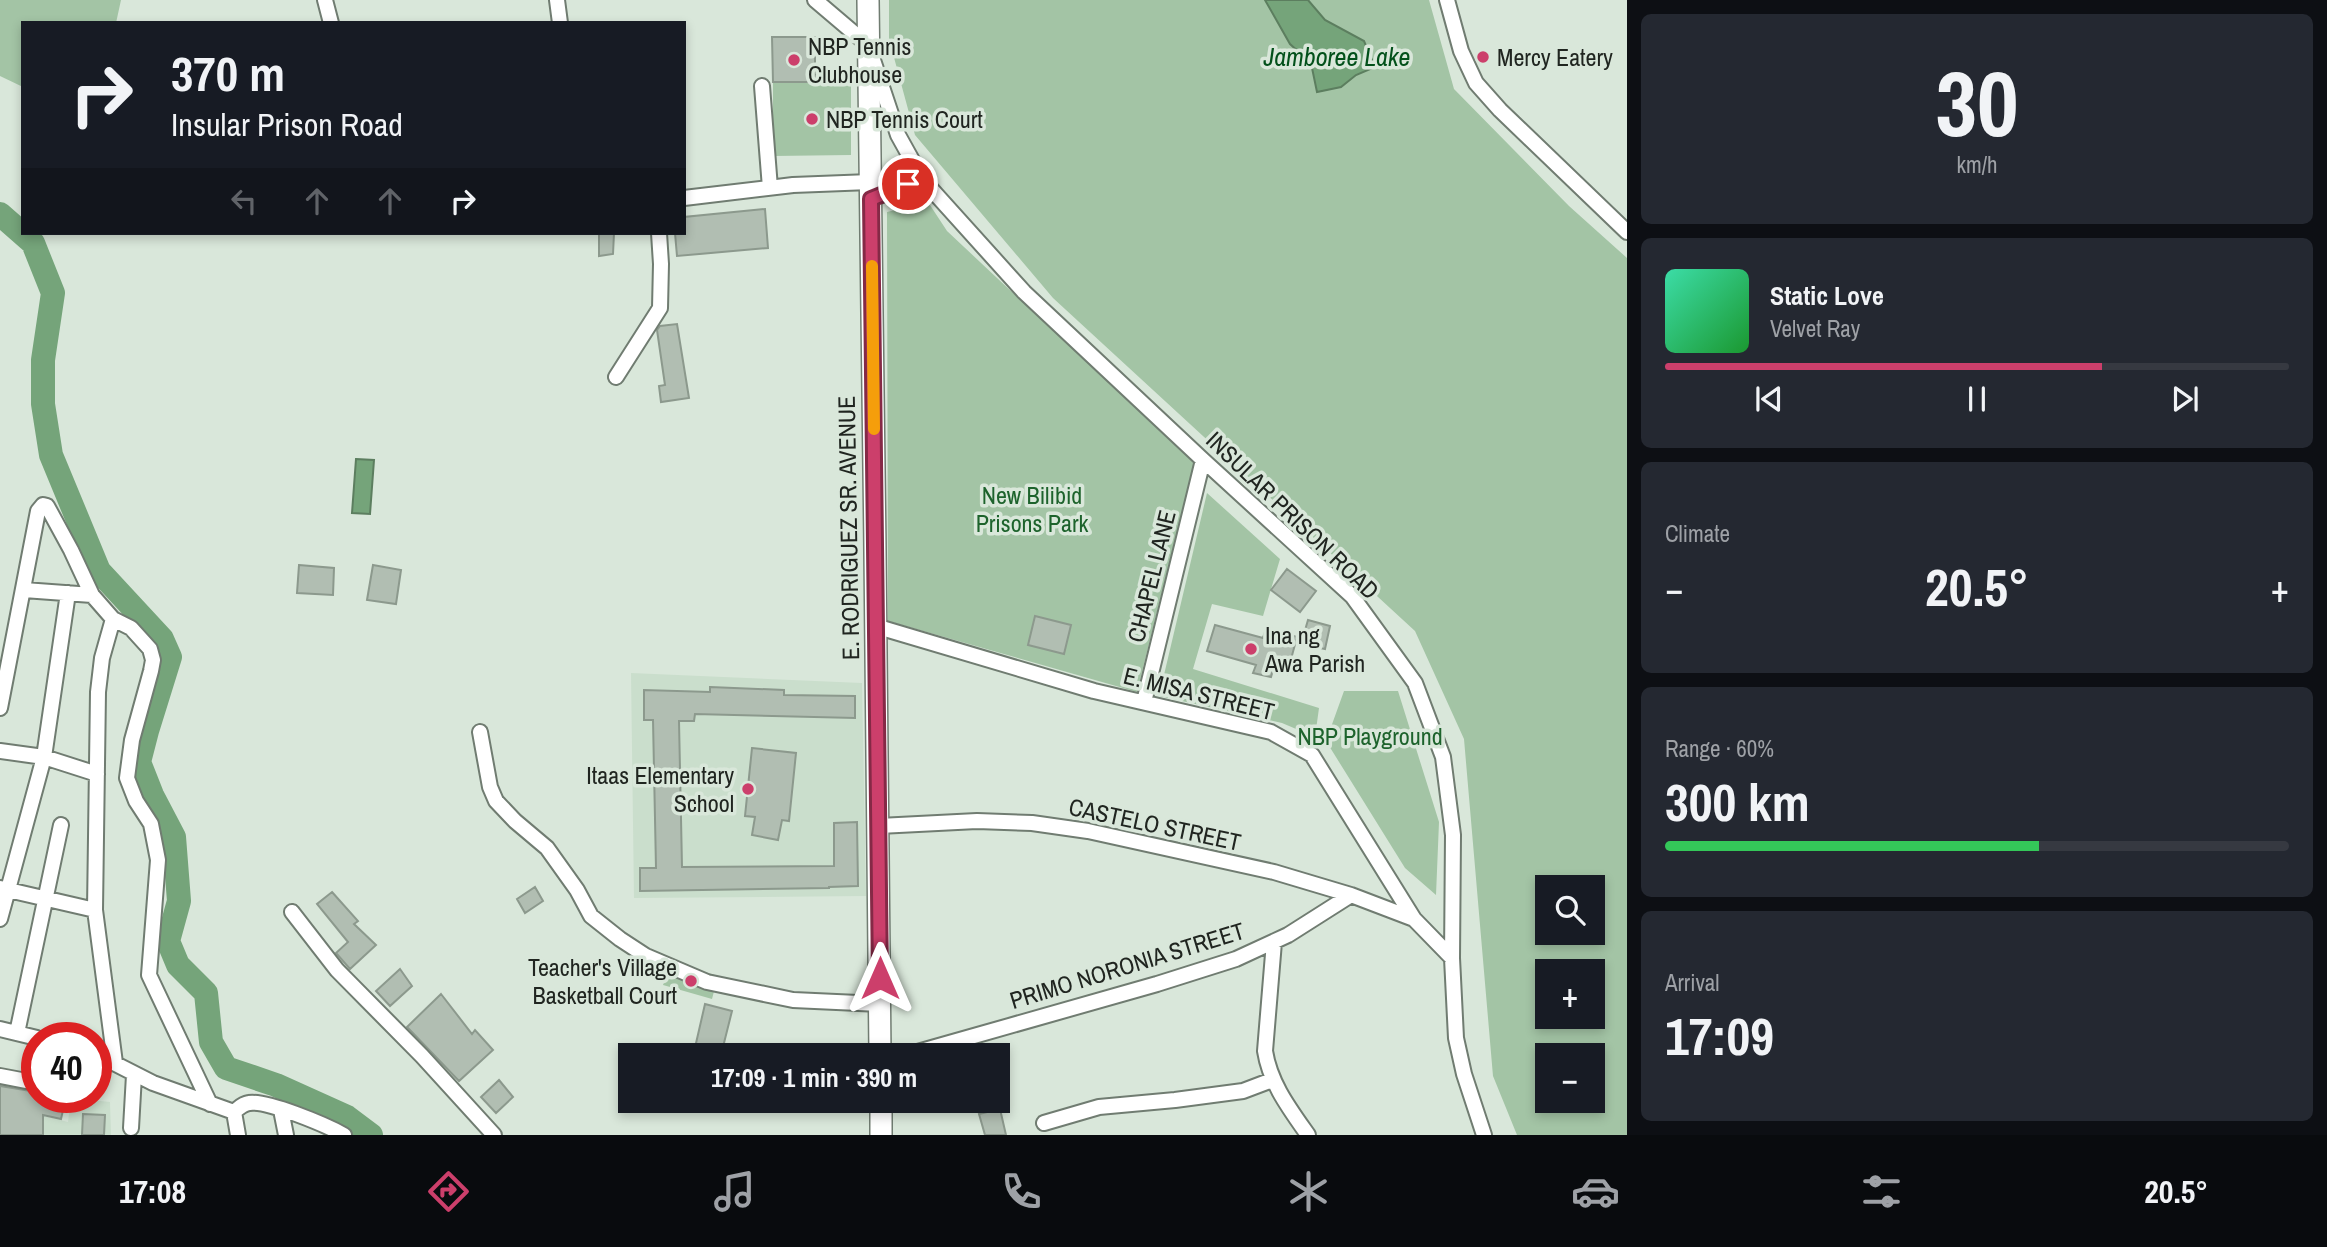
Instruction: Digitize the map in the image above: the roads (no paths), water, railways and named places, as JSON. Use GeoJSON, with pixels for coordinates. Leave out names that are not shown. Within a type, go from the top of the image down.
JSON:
{"type":"FeatureCollection","features":[{"type":"Feature","properties":{"kind":"street"},"geometry":{"type":"LineString","coordinates":[[325,0],[330,21]]}},
{"type":"Feature","properties":{"kind":"street"},"geometry":{"type":"LineString","coordinates":[[557,0],[560,21]]}},
{"type":"Feature","properties":{"kind":"street"},"geometry":{"type":"LineString","coordinates":[[816,0],[868,45]]}},
{"type":"Feature","properties":{"kind":"street","name":"E. RODRIGUEZ SR. AVENUE"},"geometry":{"type":"LineString","coordinates":[[868,0],[880,1043]]}},
{"type":"Feature","properties":{"kind":"street"},"geometry":{"type":"LineString","coordinates":[[1447,0],[1461,51],[1476,83],[1500,110],[1627,232]]}},
{"type":"Feature","properties":{"kind":"street","name":"INSULAR PRISON ROAD"},"geometry":{"type":"LineString","coordinates":[[868,45],[898,135],[923,180],[1024,292],[1352,596],[1415,683],[1443,757],[1453,835],[1452,958],[1456,1038],[1464,1074],[1484,1135]]}},
{"type":"Feature","properties":{"kind":"street"},"geometry":{"type":"LineString","coordinates":[[762,86],[770,188]]}},
{"type":"Feature","properties":{"kind":"street"},"geometry":{"type":"LineString","coordinates":[[686,198],[770,188],[870,191],[923,180]]}},
{"type":"Feature","properties":{"kind":"street"},"geometry":{"type":"LineString","coordinates":[[616,377],[660,308],[662,264],[659,235]]}},
{"type":"Feature","properties":{"kind":"street","name":"CHAPEL LANE"},"geometry":{"type":"LineString","coordinates":[[1144,702],[1203,460]]}},
{"type":"Feature","properties":{"kind":"street"},"geometry":{"type":"LineString","coordinates":[[0,708],[38,511],[43,505],[50,508],[92,595],[113,619],[131,628],[150,649],[153,660],[132,740],[127,778],[136,801],[152,824],[158,860],[149,975],[210,1104]]}},
{"type":"Feature","properties":{"kind":"street"},"geometry":{"type":"LineString","coordinates":[[24,590],[92,595]]}},
{"type":"Feature","properties":{"kind":"street"},"geometry":{"type":"LineString","coordinates":[[0,919],[4,888],[44,757],[68,593]]}},
{"type":"Feature","properties":{"kind":"street"},"geometry":{"type":"LineString","coordinates":[[113,619],[102,659],[98,692],[95,910],[114,1063],[134,1075],[234,1112]]}},
{"type":"Feature","properties":{"kind":"street","name":"E. MISA STREET"},"geometry":{"type":"LineString","coordinates":[[875,625],[1094,691],[1271,732],[1312,755],[1414,919],[1452,958]]}},
{"type":"Feature","properties":{"kind":"street"},"geometry":{"type":"LineString","coordinates":[[480,732],[490,787],[496,801],[547,848],[577,890],[590,916],[620,940],[646,956],[707,982],[793,1000],[880,1004]]}},
{"type":"Feature","properties":{"kind":"street"},"geometry":{"type":"LineString","coordinates":[[0,751],[44,757],[97,774]]}},
{"type":"Feature","properties":{"kind":"street","name":"CASTELO STREET"},"geometry":{"type":"LineString","coordinates":[[879,827],[977,821],[1032,823],[1088,831],[1274,872],[1351,895],[1414,919]]}},
{"type":"Feature","properties":{"kind":"street"},"geometry":{"type":"LineString","coordinates":[[17,1033],[61,825]]}},
{"type":"Feature","properties":{"kind":"street"},"geometry":{"type":"LineString","coordinates":[[4,888],[95,910]]}},
{"type":"Feature","properties":{"kind":"street","name":"PRIMO NORONIA STREET"},"geometry":{"type":"LineString","coordinates":[[949,1043],[1236,959],[1288,935],[1351,895]]}},
{"type":"Feature","properties":{"kind":"street"},"geometry":{"type":"LineString","coordinates":[[292,912],[337,970],[422,1056],[494,1135]]}},
{"type":"Feature","properties":{"kind":"street"},"geometry":{"type":"LineString","coordinates":[[1274,942],[1265,1051],[1272,1080],[1308,1135]]}},
{"type":"Feature","properties":{"kind":"street"},"geometry":{"type":"LineString","coordinates":[[0,1029],[21,1034]]}},
{"type":"Feature","properties":{"kind":"street"},"geometry":{"type":"LineString","coordinates":[[131,1128],[134,1075]]}},
{"type":"Feature","properties":{"kind":"street"},"geometry":{"type":"LineString","coordinates":[[0,1076],[21,1080]]}},
{"type":"Feature","properties":{"kind":"street"},"geometry":{"type":"LineString","coordinates":[[1044,1123],[1099,1107],[1243,1091],[1272,1080]]}},
{"type":"Feature","properties":{"kind":"street"},"geometry":{"type":"LineString","coordinates":[[234,1112],[251,1103],[281,1110],[344,1135]]}},
{"type":"Feature","properties":{"kind":"street"},"geometry":{"type":"LineString","coordinates":[[281,1110],[286,1135]]}},
{"type":"Feature","properties":{"kind":"street"},"geometry":{"type":"LineString","coordinates":[[234,1112],[238,1135]]}},
{"type":"Feature","properties":{"kind":"street"},"geometry":{"type":"LineString","coordinates":[[881,1113],[881,1135]]}},
{"type":"Feature","properties":{"kind":"water","name":"Jamboree Lake"},"geometry":{"type":"Polygon","coordinates":[[[1265,0],[1308,0],[1325,20],[1364,41],[1375,67],[1356,75],[1341,87],[1317,92],[1311,63],[1290,44],[1265,0]]]}},
{"type":"Feature","properties":{"kind":"water"},"geometry":{"type":"Polygon","coordinates":[[[356,459],[374,460],[370,514],[352,513],[356,459]]]}},
{"type":"Feature","properties":{"kind":"waterway"},"geometry":{"type":"LineString","coordinates":[[0,214],[21,232]]}},
{"type":"Feature","properties":{"kind":"waterway"},"geometry":{"type":"LineString","coordinates":[[24,235],[33,243],[53,293],[43,360],[43,404],[51,455],[99,571],[162,639],[170,657],[139,762],[152,795],[174,837],[179,901],[168,941],[178,965],[206,993],[211,1042],[226,1068],[276,1085],[347,1117],[371,1135]]}},
{"type":"Feature","properties":{"kind":"place","name":"Mercy Eatery"},"geometry":{"type":"Point","coordinates":[1483,57]}},
{"type":"Feature","properties":{"kind":"place","name":"NBP Tennis Clubhouse"},"geometry":{"type":"Point","coordinates":[794,60]}},
{"type":"Feature","properties":{"kind":"place","name":"NBP Tennis Court"},"geometry":{"type":"Point","coordinates":[812,119]}},
{"type":"Feature","properties":{"kind":"place","name":"Ina ng Awa Parish"},"geometry":{"type":"Point","coordinates":[1251,649]}},
{"type":"Feature","properties":{"kind":"place","name":"Itaas Elementary School"},"geometry":{"type":"Point","coordinates":[748,789]}},
{"type":"Feature","properties":{"kind":"place","name":"Teacher's Village Basketball Court"},"geometry":{"type":"Point","coordinates":[691,981]}},
{"type":"Feature","properties":{"kind":"park label","name":"New Bilibid Prisons Park"},"geometry":{"type":"Point","coordinates":[1032,509]}},
{"type":"Feature","properties":{"kind":"park label","name":"NBP Playground"},"geometry":{"type":"Point","coordinates":[1370,736]}}]}
